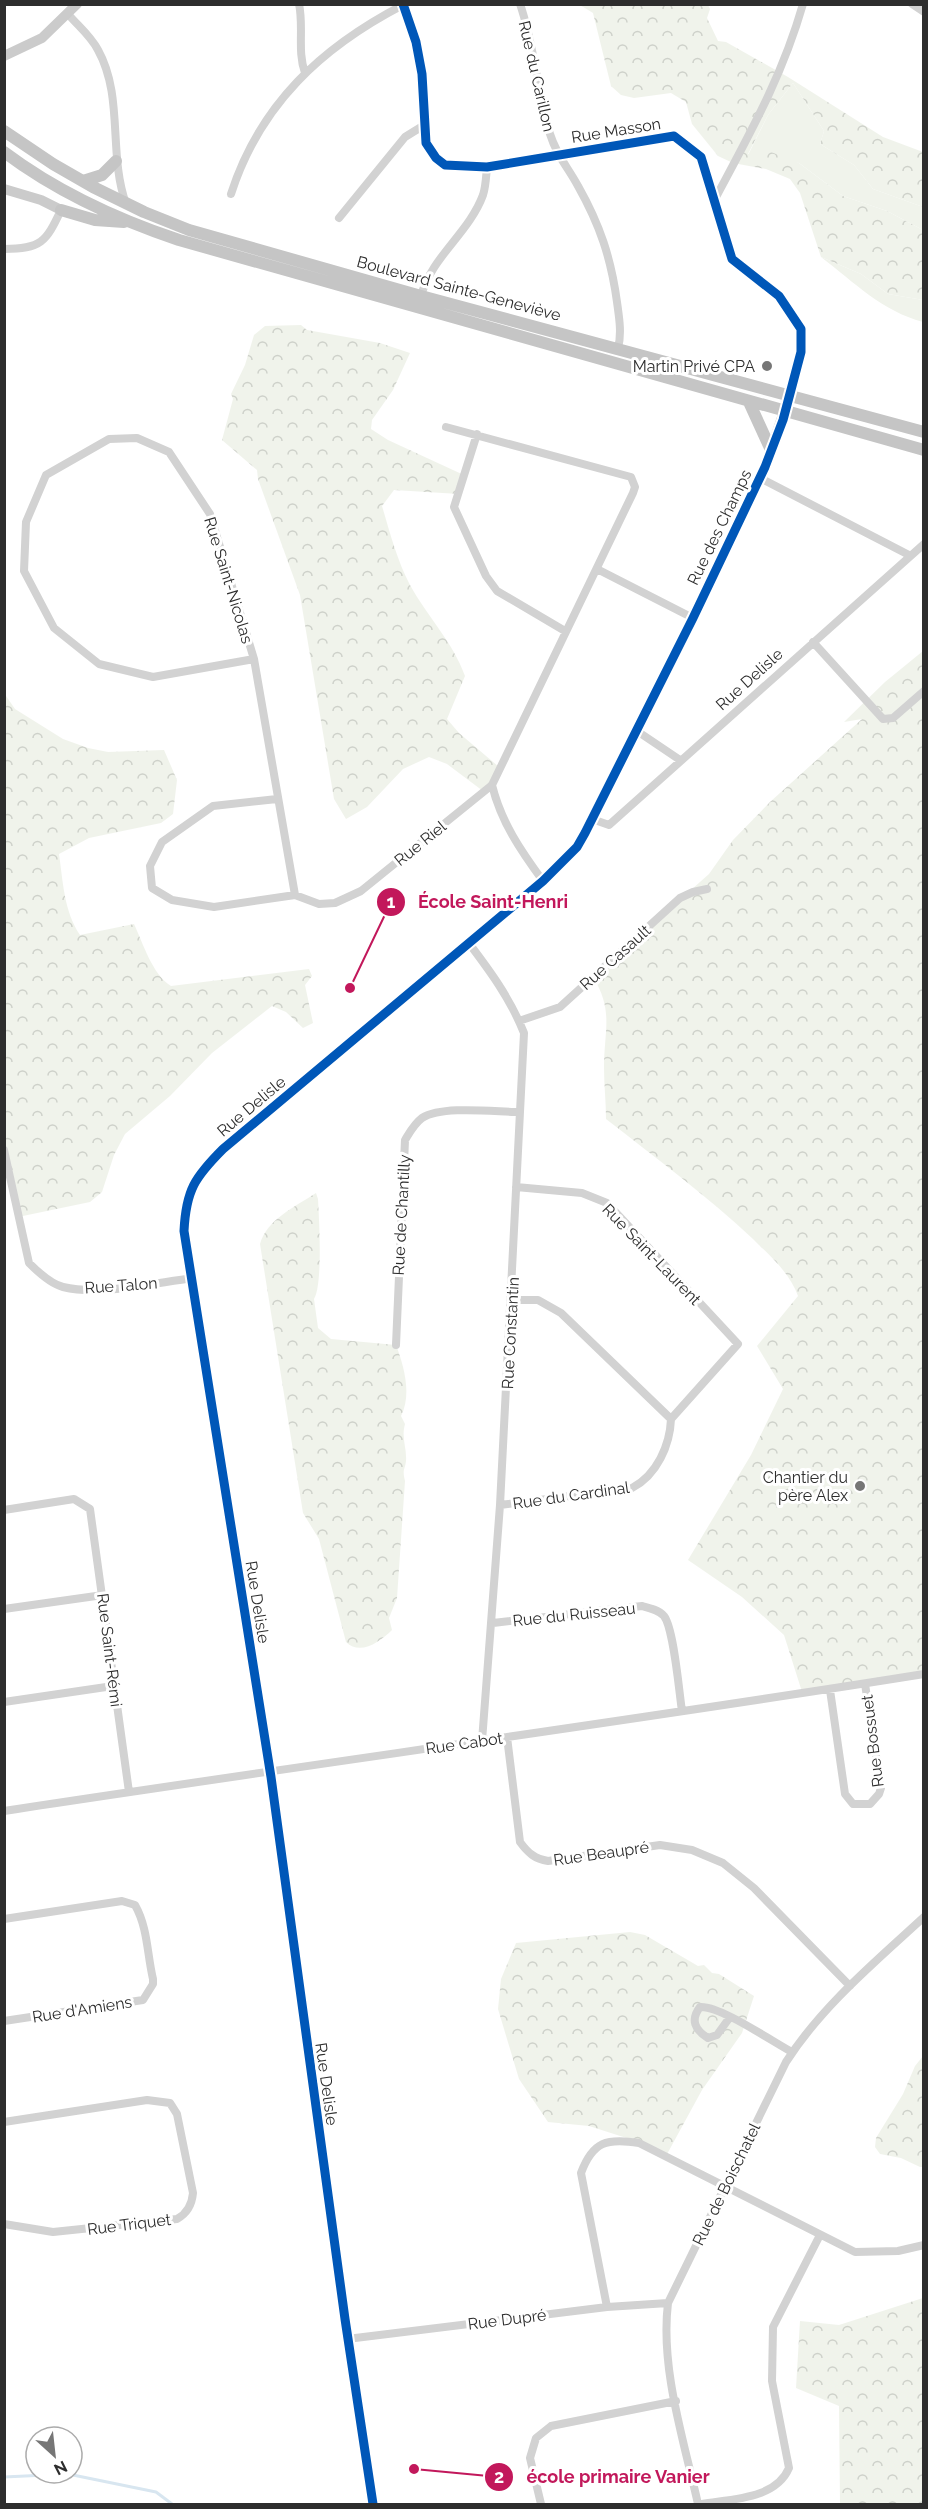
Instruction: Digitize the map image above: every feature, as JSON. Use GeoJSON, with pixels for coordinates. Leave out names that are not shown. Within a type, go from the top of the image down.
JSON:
{"type":"FeatureCollection","features":[{"type":"Feature","properties":{"kind":"main road","name":"Boulevard Sainte-Geneviève"},"geometry":{"type":"LineString","coordinates":[[4,131],[83,182],[126,204],[189,230],[421,296],[924,432]]}},
{"type":"Feature","properties":{"kind":"main road","name":"Boulevard Sainte-Geneviève"},"geometry":{"type":"LineString","coordinates":[[4,152],[54,183],[131,222],[218,252],[924,450]]}},
{"type":"Feature","properties":{"kind":"main road"},"geometry":{"type":"LineString","coordinates":[[83,182],[102,175],[116,161]]}},
{"type":"Feature","properties":{"kind":"main road"},"geometry":{"type":"LineString","coordinates":[[61,210],[95,220],[131,222]]}},
{"type":"Feature","properties":{"kind":"main road"},"geometry":{"type":"LineString","coordinates":[[749,402],[771,450]]}},
{"type":"Feature","properties":{"kind":"street"},"geometry":{"type":"LineString","coordinates":[[4,56],[38,40],[68,15],[77,4]]}},
{"type":"Feature","properties":{"kind":"street"},"geometry":{"type":"LineString","coordinates":[[299,4],[302,19],[302,65],[305,73]]}},
{"type":"Feature","properties":{"kind":"street","name":"Rue du Carillon"},"geometry":{"type":"LineString","coordinates":[[520,4],[528,25],[549,129],[557,155],[577,184],[607,246],[619,319],[618,348]]}},
{"type":"Feature","properties":{"kind":"street"},"geometry":{"type":"LineString","coordinates":[[715,199],[773,90],[794,37],[803,4]]}},
{"type":"Feature","properties":{"kind":"street"},"geometry":{"type":"LineString","coordinates":[[912,4],[924,12]]}},
{"type":"Feature","properties":{"kind":"street"},"geometry":{"type":"LineString","coordinates":[[231,194],[244,161],[260,132],[278,103],[305,73],[344,39],[403,5]]}},
{"type":"Feature","properties":{"kind":"street","name":"Rue Masson"},"geometry":{"type":"LineString","coordinates":[[403,5],[416,42],[422,74],[426,143],[436,158],[445,165],[487,167],[674,136],[701,157],[715,199]]}},
{"type":"Feature","properties":{"kind":"street"},"geometry":{"type":"LineString","coordinates":[[68,15],[91,39],[104,63],[114,110],[119,182],[126,204]]}},
{"type":"Feature","properties":{"kind":"street"},"geometry":{"type":"LineString","coordinates":[[339,218],[405,137],[426,124]]}},
{"type":"Feature","properties":{"kind":"street"},"geometry":{"type":"LineString","coordinates":[[421,296],[430,273],[480,202],[484,192],[487,167]]}},
{"type":"Feature","properties":{"kind":"street"},"geometry":{"type":"LineString","coordinates":[[4,189],[45,202],[61,210],[48,236],[39,244],[27,249],[4,249]]}},
{"type":"Feature","properties":{"kind":"street","name":"Rue des Champs"},"geometry":{"type":"LineString","coordinates":[[557,869],[577,847],[592,819],[760,478],[785,411],[801,351],[801,328],[779,296],[732,260],[715,199]]}},
{"type":"Feature","properties":{"kind":"street"},"geometry":{"type":"LineString","coordinates":[[446,427],[477,434],[454,507],[486,576],[497,591],[565,631]]}},
{"type":"Feature","properties":{"kind":"street","name":"Rue Riel"},"geometry":{"type":"LineString","coordinates":[[277,799],[213,806],[162,842],[150,866],[152,888],[172,900],[214,907],[295,895],[319,904],[331,904],[362,891],[492,785],[635,487],[631,477],[477,434]]}},
{"type":"Feature","properties":{"kind":"street","name":"Rue Saint-Nicolas"},"geometry":{"type":"LineString","coordinates":[[254,659],[153,677],[99,664],[54,628],[24,571],[26,522],[46,475],[109,439],[137,438],[169,452],[210,514],[254,659],[295,895]]}},
{"type":"Feature","properties":{"kind":"street"},"geometry":{"type":"LineString","coordinates":[[760,478],[909,555]]}},
{"type":"Feature","properties":{"kind":"street","name":"Rue Delisle"},"geometry":{"type":"LineString","coordinates":[[592,819],[609,825],[924,544]]}},
{"type":"Feature","properties":{"kind":"street"},"geometry":{"type":"LineString","coordinates":[[597,569],[693,618]]}},
{"type":"Feature","properties":{"kind":"street"},"geometry":{"type":"LineString","coordinates":[[813,642],[883,719],[893,718],[924,691]]}},
{"type":"Feature","properties":{"kind":"street"},"geometry":{"type":"LineString","coordinates":[[637,731],[680,760]]}},
{"type":"Feature","properties":{"kind":"street"},"geometry":{"type":"LineString","coordinates":[[492,785],[496,802],[518,846],[543,881]]}},
{"type":"Feature","properties":{"kind":"street","name":"Rue Delisle"},"geometry":{"type":"LineString","coordinates":[[373,2505],[347,2339],[269,1772],[184,1231],[187,1200],[196,1178],[223,1149],[557,869]]}},
{"type":"Feature","properties":{"kind":"street","name":"Rue Casault"},"geometry":{"type":"LineString","coordinates":[[519,1021],[560,1007],[680,898],[707,889]]}},
{"type":"Feature","properties":{"kind":"street","name":"Rue Constantin"},"geometry":{"type":"LineString","coordinates":[[468,942],[501,986],[524,1033],[500,1505],[493,1623],[482,1741]]}},
{"type":"Feature","properties":{"kind":"street","name":"Rue de Chantilly"},"geometry":{"type":"LineString","coordinates":[[396,1345],[405,1140],[420,1119],[438,1113],[520,1112]]}},
{"type":"Feature","properties":{"kind":"street","name":"Rue Talon"},"geometry":{"type":"LineString","coordinates":[[4,1150],[29,1263],[36,1270],[61,1286],[93,1290],[193,1278]]}},
{"type":"Feature","properties":{"kind":"street","name":"Rue Saint-Laurent"},"geometry":{"type":"LineString","coordinates":[[516,1188],[582,1193],[607,1203],[738,1344],[671,1419]]}},
{"type":"Feature","properties":{"kind":"street"},"geometry":{"type":"LineString","coordinates":[[512,1300],[538,1300],[561,1313],[671,1419]]}},
{"type":"Feature","properties":{"kind":"street","name":"Rue du Cardinal"},"geometry":{"type":"LineString","coordinates":[[500,1505],[632,1488],[647,1477],[663,1452],[670,1434],[671,1419]]}},
{"type":"Feature","properties":{"kind":"street","name":"Rue Saint-Rémi"},"geometry":{"type":"LineString","coordinates":[[4,1510],[74,1499],[90,1509],[129,1792]]}},
{"type":"Feature","properties":{"kind":"street"},"geometry":{"type":"LineString","coordinates":[[4,1609],[103,1595]]}},
{"type":"Feature","properties":{"kind":"street","name":"Rue du Ruisseau"},"geometry":{"type":"LineString","coordinates":[[493,1623],[642,1606],[656,1610],[664,1617],[669,1632],[682,1711]]}},
{"type":"Feature","properties":{"kind":"street","name":"Rue Cabot"},"geometry":{"type":"LineString","coordinates":[[4,1811],[830,1690],[924,1674]]}},
{"type":"Feature","properties":{"kind":"street","name":"Rue Bossuet"},"geometry":{"type":"LineString","coordinates":[[830,1690],[845,1794],[853,1804],[870,1804],[881,1788],[865,1684]]}},
{"type":"Feature","properties":{"kind":"street"},"geometry":{"type":"LineString","coordinates":[[4,1702],[113,1686]]}},
{"type":"Feature","properties":{"kind":"street","name":"Rue Beaupré"},"geometry":{"type":"LineString","coordinates":[[507,1737],[520,1842],[536,1858],[549,1861],[660,1845],[702,1855],[723,1863],[754,1887],[849,1986]]}},
{"type":"Feature","properties":{"kind":"street","name":"Rue d'Amiens"},"geometry":{"type":"LineString","coordinates":[[4,1918],[122,1901],[135,1905],[141,1916],[153,1979],[153,1984],[143,2000],[4,2021]]}},
{"type":"Feature","properties":{"kind":"street","name":"Rue de Boischatel"},"geometry":{"type":"LineString","coordinates":[[700,2505],[675,2401],[667,2353],[665,2325],[668,2303],[792,2052],[812,2025],[849,1986],[924,1917]]}},
{"type":"Feature","properties":{"kind":"street"},"geometry":{"type":"LineString","coordinates":[[730,2017],[717,2035],[708,2038],[698,2032],[694,2024],[694,2015],[700,2007],[708,2006],[730,2017],[792,2052]]}},
{"type":"Feature","properties":{"kind":"street","name":"Rue Triquet"},"geometry":{"type":"LineString","coordinates":[[4,2122],[147,2100],[170,2103],[177,2114],[193,2193],[192,2203],[183,2216],[177,2219],[53,2232],[4,2224]]}},
{"type":"Feature","properties":{"kind":"street"},"geometry":{"type":"LineString","coordinates":[[607,2307],[581,2173],[588,2157],[597,2147],[608,2141],[622,2140],[639,2143],[855,2253],[891,2252],[924,2245]]}},
{"type":"Feature","properties":{"kind":"street"},"geometry":{"type":"LineString","coordinates":[[700,2505],[757,2494],[777,2485],[789,2468],[772,2381],[773,2327],[820,2235]]}},
{"type":"Feature","properties":{"kind":"street","name":"Rue Dupré"},"geometry":{"type":"LineString","coordinates":[[347,2339],[607,2307],[668,2303]]}},
{"type":"Feature","properties":{"kind":"street"},"geometry":{"type":"LineString","coordinates":[[541,2505],[530,2458],[536,2438],[551,2426],[675,2401]]}},
{"type":"Feature","properties":{"kind":"green space"},"geometry":{"type":"Polygon","coordinates":[[[580,5],[708,5],[710,9],[707,18],[718,41],[726,42],[788,77],[883,137],[923,152],[923,207],[873,189],[854,165],[820,144],[824,131],[793,83],[768,115],[748,154],[771,152],[799,163],[843,196],[887,211],[923,230],[923,300],[888,294],[861,274],[821,257],[800,193],[790,179],[766,169],[733,163],[718,156],[692,124],[686,102],[671,93],[634,98],[621,95],[611,86],[593,13],[580,5]]]}},
{"type":"Feature","properties":{"kind":"green space"},"geometry":{"type":"Polygon","coordinates":[[[793,83],[824,131],[820,144],[854,165],[873,189],[923,207],[923,230],[887,211],[843,196],[799,163],[748,155],[768,115],[793,83]]]}},
{"type":"Feature","properties":{"kind":"green space"},"geometry":{"type":"Polygon","coordinates":[[[821,257],[861,274],[888,294],[923,300],[923,322],[882,303],[821,257]]]}},
{"type":"Feature","properties":{"kind":"green space"},"geometry":{"type":"Polygon","coordinates":[[[301,325],[307,330],[380,343],[410,353],[393,390],[372,420],[371,429],[388,440],[466,476],[459,494],[394,490],[382,506],[405,576],[447,640],[465,676],[447,719],[459,733],[499,767],[491,784],[483,791],[447,764],[429,757],[403,769],[367,807],[346,819],[334,799],[300,595],[258,479],[257,470],[222,440],[233,399],[231,394],[245,365],[254,335],[265,326],[301,325]]]}},
{"type":"Feature","properties":{"kind":"green space"},"geometry":{"type":"Polygon","coordinates":[[[923,651],[923,1675],[803,1695],[784,1635],[742,1597],[688,1560],[751,1455],[783,1389],[757,1346],[798,1296],[785,1272],[736,1223],[606,1119],[604,1068],[606,1011],[600,989],[593,977],[709,874],[733,840],[770,802],[862,719],[844,722],[885,682],[923,651]]]}},
{"type":"Feature","properties":{"kind":"green space"},"geometry":{"type":"Polygon","coordinates":[[[4,693],[15,709],[63,739],[88,748],[108,752],[164,750],[177,780],[173,814],[161,823],[89,838],[59,854],[67,906],[80,935],[134,924],[153,966],[164,981],[171,986],[309,969],[312,976],[305,985],[313,1023],[303,1028],[286,1012],[272,1006],[212,1053],[170,1096],[125,1134],[114,1155],[102,1192],[90,1202],[18,1217],[4,1151],[4,693]]]}},
{"type":"Feature","properties":{"kind":"green space"},"geometry":{"type":"Polygon","coordinates":[[[316,1193],[320,1235],[319,1280],[314,1299],[318,1328],[331,1339],[396,1345],[406,1380],[406,1399],[401,1416],[405,1424],[405,1481],[397,1598],[389,1618],[392,1630],[376,1643],[364,1648],[357,1648],[346,1642],[319,1539],[303,1513],[260,1244],[275,1221],[316,1193]]]}},
{"type":"Feature","properties":{"kind":"green space"},"geometry":{"type":"Polygon","coordinates":[[[630,1932],[645,1935],[698,1966],[704,1965],[712,1973],[719,1974],[754,1996],[742,2033],[702,2090],[666,2156],[639,2142],[589,2126],[548,2122],[519,2079],[498,2009],[501,1979],[516,1943],[630,1932]]]}},
{"type":"Feature","properties":{"kind":"green space"},"geometry":{"type":"Polygon","coordinates":[[[923,2056],[924,2167],[920,2167],[901,2158],[880,2154],[875,2147],[876,2138],[903,2094],[915,2066],[923,2056]]]}},
{"type":"Feature","properties":{"kind":"green space"},"geometry":{"type":"Polygon","coordinates":[[[923,2298],[923,2504],[840,2504],[839,2406],[796,2388],[800,2321],[839,2325],[923,2298]]]}},
{"type":"Feature","properties":{"kind":"waterway"},"geometry":{"type":"LineString","coordinates":[[4,2477],[68,2474],[156,2492],[172,2504]]}},
{"type":"Feature","properties":{"kind":"cycle path"},"geometry":{"type":"LineString","coordinates":[[373,2504],[345,2319],[271,1777],[184,1231],[187,1205],[199,1176],[223,1149],[543,881],[577,847],[693,618],[765,467],[783,420],[801,352],[801,329],[779,296],[732,259],[701,157],[674,136],[487,167],[445,165],[436,158],[426,143],[422,74],[416,42],[403,4]]}},
{"type":"Feature","properties":{"kind":"place","name":"Martin Privé CPA"},"geometry":{"type":"Point","coordinates":[767,366]}},
{"type":"Feature","properties":{"kind":"place","name":"École Saint-Henri"},"geometry":{"type":"Point","coordinates":[350,988]}},
{"type":"Feature","properties":{"kind":"place","name":"Chantier du père Alex"},"geometry":{"type":"Point","coordinates":[860,1486]}},
{"type":"Feature","properties":{"kind":"place","name":"école primaire Vanier"},"geometry":{"type":"Point","coordinates":[414,2469]}}]}
